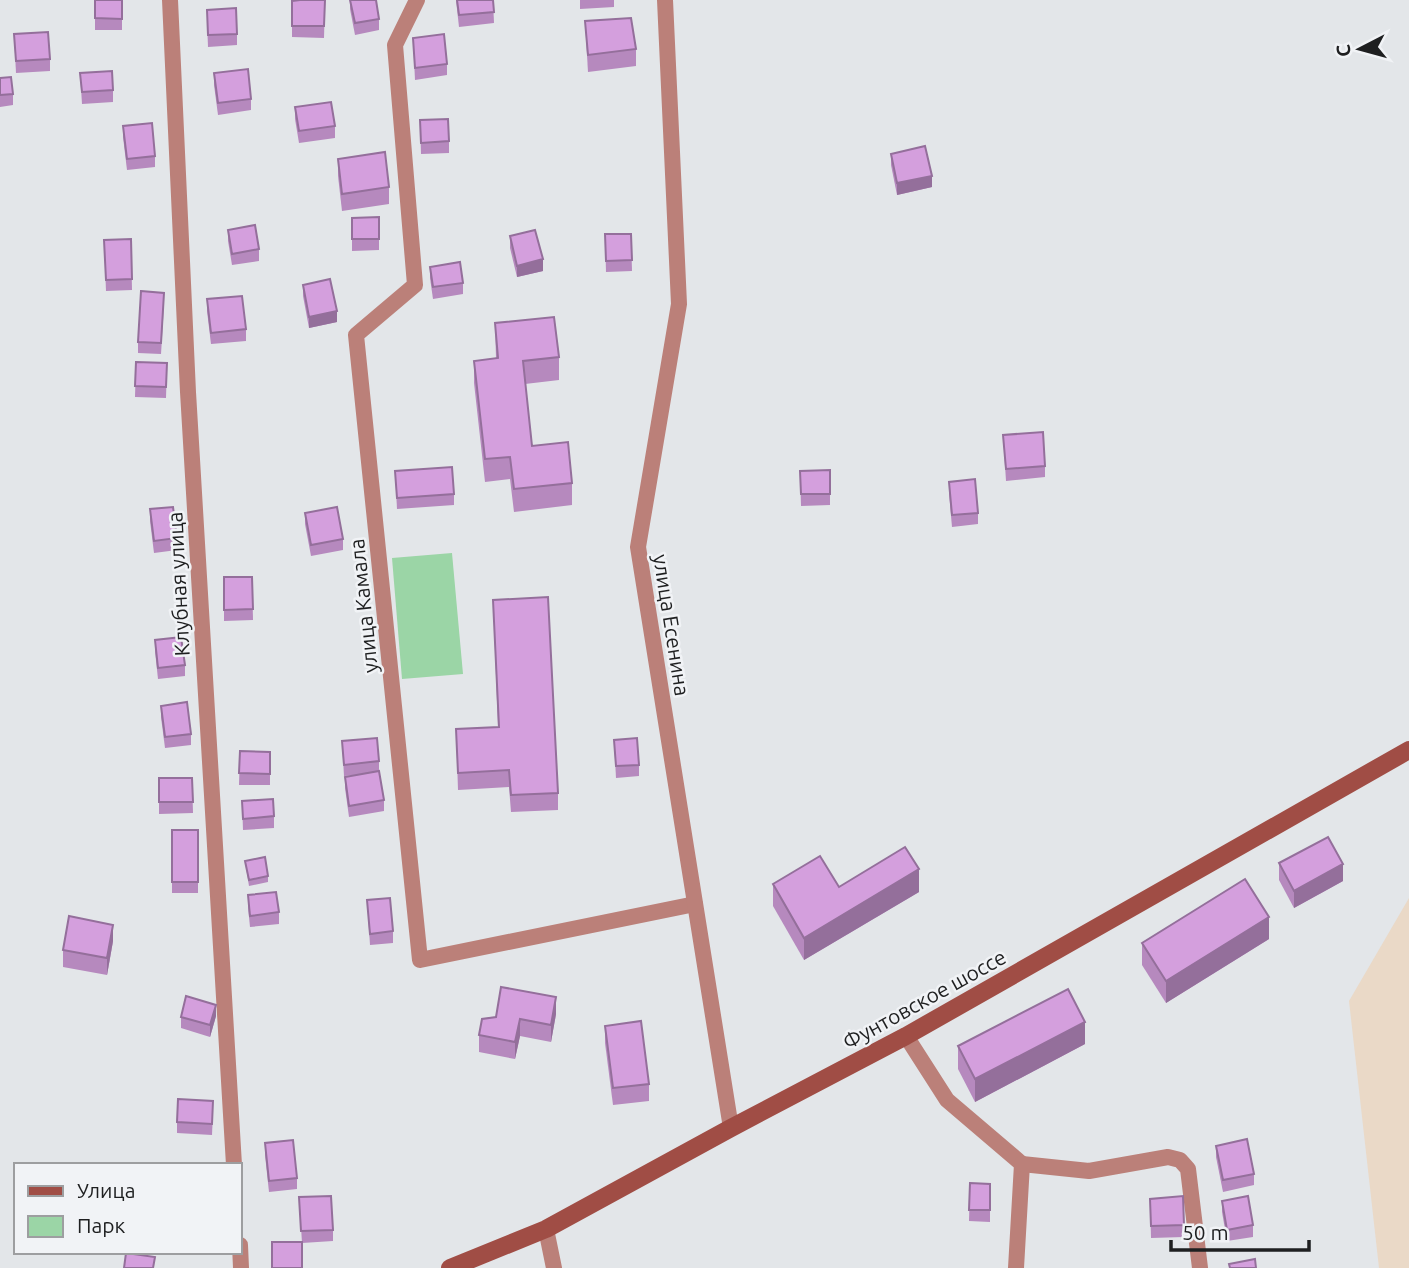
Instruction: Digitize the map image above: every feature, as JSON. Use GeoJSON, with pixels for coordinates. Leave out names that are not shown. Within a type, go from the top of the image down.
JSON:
{"type":"FeatureCollection","features":[{"type":"Feature","properties":{"kind":"street","name":"Клубная улица"},"geometry":{"type":"LineString","coordinates":[[170,0],[189,406],[234,1163]]}},
{"type":"Feature","properties":{"kind":"street","name":"улица Камала"},"geometry":{"type":"LineString","coordinates":[[417,0],[395,45],[415,285],[356,335],[420,960],[695,904]]}},
{"type":"Feature","properties":{"kind":"street","name":"улица Есенина"},"geometry":{"type":"LineString","coordinates":[[664,0],[679,304],[638,547],[731,1128]]}},
{"type":"Feature","properties":{"kind":"street","name":"Фунтовское шоссе"},"geometry":{"type":"LineString","coordinates":[[450,1268],[546,1230],[906,1036],[1409,750]]}},
{"type":"Feature","properties":{"kind":"street"},"geometry":{"type":"LineString","coordinates":[[906,1036],[947,1100],[1022,1164],[1089,1171],[1168,1157],[1180,1160],[1188,1169],[1200,1268]]}},
{"type":"Feature","properties":{"kind":"street"},"geometry":{"type":"LineString","coordinates":[[1016,1268],[1022,1164]]}},
{"type":"Feature","properties":{"kind":"street"},"geometry":{"type":"LineString","coordinates":[[546,1230],[554,1268]]}},
{"type":"Feature","properties":{"kind":"shaded area"},"geometry":{"type":"Polygon","coordinates":[[[1409,898],[1409,1268],[1379,1268],[1349,1001],[1409,898]]]}},
{"type":"Feature","properties":{"kind":"green space"},"geometry":{"type":"Polygon","coordinates":[[[452,553],[463,674],[402,679],[392,558],[452,553]]]}},
{"type":"Feature","properties":{"kind":"building"},"geometry":{"type":"Polygon","coordinates":[[[95,0],[122,0],[122,19],[95,18],[95,0]]]}},
{"type":"Feature","properties":{"kind":"building"},"geometry":{"type":"Polygon","coordinates":[[[325,0],[324,26],[292,26],[292,1],[325,0]]]}},
{"type":"Feature","properties":{"kind":"building"},"geometry":{"type":"Polygon","coordinates":[[[350,0],[376,0],[379,19],[355,23],[350,0]]]}},
{"type":"Feature","properties":{"kind":"building"},"geometry":{"type":"Polygon","coordinates":[[[457,0],[493,0],[494,12],[459,15],[457,0]]]}},
{"type":"Feature","properties":{"kind":"building"},"geometry":{"type":"Polygon","coordinates":[[[236,8],[237,34],[208,35],[207,10],[236,8]]]}},
{"type":"Feature","properties":{"kind":"building"},"geometry":{"type":"Polygon","coordinates":[[[631,18],[636,49],[588,55],[585,21],[631,18]]]}},
{"type":"Feature","properties":{"kind":"building"},"geometry":{"type":"Polygon","coordinates":[[[48,32],[50,59],[16,61],[14,34],[48,32]]]}},
{"type":"Feature","properties":{"kind":"building"},"geometry":{"type":"Polygon","coordinates":[[[444,34],[447,64],[415,68],[413,38],[444,34]]]}},
{"type":"Feature","properties":{"kind":"building"},"geometry":{"type":"Polygon","coordinates":[[[248,69],[251,99],[218,103],[214,73],[248,69]]]}},
{"type":"Feature","properties":{"kind":"building"},"geometry":{"type":"Polygon","coordinates":[[[112,71],[113,90],[82,92],[80,73],[112,71]]]}},
{"type":"Feature","properties":{"kind":"building"},"geometry":{"type":"Polygon","coordinates":[[[11,77],[13,94],[0,95],[0,78],[11,77]]]}},
{"type":"Feature","properties":{"kind":"building"},"geometry":{"type":"Polygon","coordinates":[[[331,102],[335,126],[299,131],[295,107],[331,102]]]}},
{"type":"Feature","properties":{"kind":"building"},"geometry":{"type":"Polygon","coordinates":[[[448,119],[449,141],[421,143],[420,120],[448,119]]]}},
{"type":"Feature","properties":{"kind":"building"},"geometry":{"type":"Polygon","coordinates":[[[152,123],[155,156],[127,159],[123,126],[152,123]]]}},
{"type":"Feature","properties":{"kind":"building"},"geometry":{"type":"Polygon","coordinates":[[[925,146],[932,176],[897,183],[891,154],[925,146]]]}},
{"type":"Feature","properties":{"kind":"building"},"geometry":{"type":"Polygon","coordinates":[[[385,152],[389,187],[342,194],[338,159],[385,152]]]}},
{"type":"Feature","properties":{"kind":"building"},"geometry":{"type":"Polygon","coordinates":[[[379,217],[379,239],[352,239],[352,218],[379,217]]]}},
{"type":"Feature","properties":{"kind":"building"},"geometry":{"type":"Polygon","coordinates":[[[255,225],[259,249],[232,254],[228,230],[255,225]]]}},
{"type":"Feature","properties":{"kind":"building"},"geometry":{"type":"Polygon","coordinates":[[[535,230],[543,259],[517,266],[510,236],[535,230]]]}},
{"type":"Feature","properties":{"kind":"building"},"geometry":{"type":"Polygon","coordinates":[[[605,234],[631,234],[632,260],[606,261],[605,234]]]}},
{"type":"Feature","properties":{"kind":"building"},"geometry":{"type":"Polygon","coordinates":[[[131,239],[132,279],[106,280],[104,240],[131,239]]]}},
{"type":"Feature","properties":{"kind":"building"},"geometry":{"type":"Polygon","coordinates":[[[460,262],[463,283],[433,287],[430,267],[460,262]]]}},
{"type":"Feature","properties":{"kind":"building"},"geometry":{"type":"Polygon","coordinates":[[[330,279],[337,311],[309,317],[303,285],[330,279]]]}},
{"type":"Feature","properties":{"kind":"building"},"geometry":{"type":"Polygon","coordinates":[[[141,291],[164,293],[161,343],[138,342],[141,291]]]}},
{"type":"Feature","properties":{"kind":"building"},"geometry":{"type":"Polygon","coordinates":[[[242,296],[246,329],[211,333],[207,299],[242,296]]]}},
{"type":"Feature","properties":{"kind":"building"},"geometry":{"type":"Polygon","coordinates":[[[554,317],[559,357],[523,361],[532,446],[568,442],[572,483],[514,489],[510,457],[485,459],[474,361],[498,358],[495,323],[554,317]]]}},
{"type":"Feature","properties":{"kind":"building"},"geometry":{"type":"Polygon","coordinates":[[[136,362],[167,363],[166,387],[135,386],[136,362]]]}},
{"type":"Feature","properties":{"kind":"building"},"geometry":{"type":"Polygon","coordinates":[[[1043,432],[1045,466],[1006,469],[1003,435],[1043,432]]]}},
{"type":"Feature","properties":{"kind":"building"},"geometry":{"type":"Polygon","coordinates":[[[452,467],[454,494],[397,498],[395,471],[452,467]]]}},
{"type":"Feature","properties":{"kind":"building"},"geometry":{"type":"Polygon","coordinates":[[[830,470],[830,494],[801,494],[800,471],[830,470]]]}},
{"type":"Feature","properties":{"kind":"building"},"geometry":{"type":"Polygon","coordinates":[[[975,479],[978,513],[952,515],[949,482],[975,479]]]}},
{"type":"Feature","properties":{"kind":"building"},"geometry":{"type":"Polygon","coordinates":[[[173,507],[177,538],[154,541],[150,509],[173,507]]]}},
{"type":"Feature","properties":{"kind":"building"},"geometry":{"type":"Polygon","coordinates":[[[337,507],[343,539],[311,545],[305,513],[337,507]]]}},
{"type":"Feature","properties":{"kind":"building"},"geometry":{"type":"Polygon","coordinates":[[[224,577],[252,577],[253,609],[224,610],[224,577]]]}},
{"type":"Feature","properties":{"kind":"building"},"geometry":{"type":"Polygon","coordinates":[[[548,597],[558,793],[511,795],[509,770],[458,773],[456,729],[499,727],[493,600],[548,597]]]}},
{"type":"Feature","properties":{"kind":"building"},"geometry":{"type":"Polygon","coordinates":[[[181,637],[185,665],[158,668],[155,640],[181,637]]]}},
{"type":"Feature","properties":{"kind":"building"},"geometry":{"type":"Polygon","coordinates":[[[187,702],[191,734],[165,737],[161,706],[187,702]]]}},
{"type":"Feature","properties":{"kind":"building"},"geometry":{"type":"Polygon","coordinates":[[[377,738],[379,761],[344,765],[342,741],[377,738]]]}},
{"type":"Feature","properties":{"kind":"building"},"geometry":{"type":"Polygon","coordinates":[[[637,738],[639,765],[616,766],[614,740],[637,738]]]}},
{"type":"Feature","properties":{"kind":"building"},"geometry":{"type":"Polygon","coordinates":[[[240,751],[270,752],[270,774],[239,773],[240,751]]]}},
{"type":"Feature","properties":{"kind":"building"},"geometry":{"type":"Polygon","coordinates":[[[379,771],[384,800],[349,806],[345,777],[379,771]]]}},
{"type":"Feature","properties":{"kind":"building"},"geometry":{"type":"Polygon","coordinates":[[[159,778],[192,778],[193,802],[159,802],[159,778]]]}},
{"type":"Feature","properties":{"kind":"building"},"geometry":{"type":"Polygon","coordinates":[[[273,799],[274,816],[243,819],[242,801],[273,799]]]}},
{"type":"Feature","properties":{"kind":"building"},"geometry":{"type":"Polygon","coordinates":[[[172,830],[198,830],[198,882],[172,882],[172,830]]]}},
{"type":"Feature","properties":{"kind":"building"},"geometry":{"type":"Polygon","coordinates":[[[1328,837],[1343,864],[1294,891],[1279,863],[1328,837]]]}},
{"type":"Feature","properties":{"kind":"building"},"geometry":{"type":"Polygon","coordinates":[[[905,847],[919,869],[804,938],[773,884],[820,856],[839,887],[905,847]]]}},
{"type":"Feature","properties":{"kind":"building"},"geometry":{"type":"Polygon","coordinates":[[[265,857],[268,876],[249,880],[245,861],[265,857]]]}},
{"type":"Feature","properties":{"kind":"building"},"geometry":{"type":"Polygon","coordinates":[[[1245,879],[1269,917],[1166,981],[1142,943],[1245,879]]]}},
{"type":"Feature","properties":{"kind":"building"},"geometry":{"type":"Polygon","coordinates":[[[276,892],[279,912],[250,916],[248,895],[276,892]]]}},
{"type":"Feature","properties":{"kind":"building"},"geometry":{"type":"Polygon","coordinates":[[[390,898],[393,931],[370,934],[367,900],[390,898]]]}},
{"type":"Feature","properties":{"kind":"building"},"geometry":{"type":"Polygon","coordinates":[[[69,916],[113,925],[107,958],[63,950],[69,916]]]}},
{"type":"Feature","properties":{"kind":"building"},"geometry":{"type":"Polygon","coordinates":[[[501,987],[556,997],[551,1025],[520,1019],[515,1042],[479,1035],[482,1019],[496,1017],[501,987]]]}},
{"type":"Feature","properties":{"kind":"building"},"geometry":{"type":"Polygon","coordinates":[[[1068,989],[1085,1022],[975,1079],[958,1046],[1068,989]]]}},
{"type":"Feature","properties":{"kind":"building"},"geometry":{"type":"Polygon","coordinates":[[[186,996],[216,1005],[210,1025],[181,1017],[186,996]]]}},
{"type":"Feature","properties":{"kind":"building"},"geometry":{"type":"Polygon","coordinates":[[[641,1021],[649,1084],[613,1088],[605,1026],[641,1021]]]}},
{"type":"Feature","properties":{"kind":"building"},"geometry":{"type":"Polygon","coordinates":[[[178,1099],[213,1101],[212,1124],[177,1122],[178,1099]]]}},
{"type":"Feature","properties":{"kind":"building"},"geometry":{"type":"Polygon","coordinates":[[[1247,1139],[1254,1174],[1223,1180],[1216,1146],[1247,1139]]]}},
{"type":"Feature","properties":{"kind":"building"},"geometry":{"type":"Polygon","coordinates":[[[293,1140],[297,1178],[269,1181],[265,1143],[293,1140]]]}},
{"type":"Feature","properties":{"kind":"building"},"geometry":{"type":"Polygon","coordinates":[[[970,1183],[990,1184],[990,1210],[969,1210],[970,1183]]]}},
{"type":"Feature","properties":{"kind":"building"},"geometry":{"type":"Polygon","coordinates":[[[331,1196],[333,1230],[301,1231],[299,1197],[331,1196]]]}},
{"type":"Feature","properties":{"kind":"building"},"geometry":{"type":"Polygon","coordinates":[[[1183,1196],[1184,1225],[1151,1226],[1150,1199],[1183,1196]]]}},
{"type":"Feature","properties":{"kind":"building"},"geometry":{"type":"Polygon","coordinates":[[[1248,1196],[1253,1225],[1227,1230],[1222,1201],[1248,1196]]]}},
{"type":"Feature","properties":{"kind":"building"},"geometry":{"type":"Polygon","coordinates":[[[272,1242],[302,1242],[302,1268],[272,1268],[272,1242]]]}},
{"type":"Feature","properties":{"kind":"building"},"geometry":{"type":"Polygon","coordinates":[[[126,1254],[155,1257],[153,1268],[124,1268],[126,1254]]]}},
{"type":"Feature","properties":{"kind":"building"},"geometry":{"type":"Polygon","coordinates":[[[1255,1259],[1256,1268],[1230,1268],[1229,1264],[1255,1259]]]}}]}
